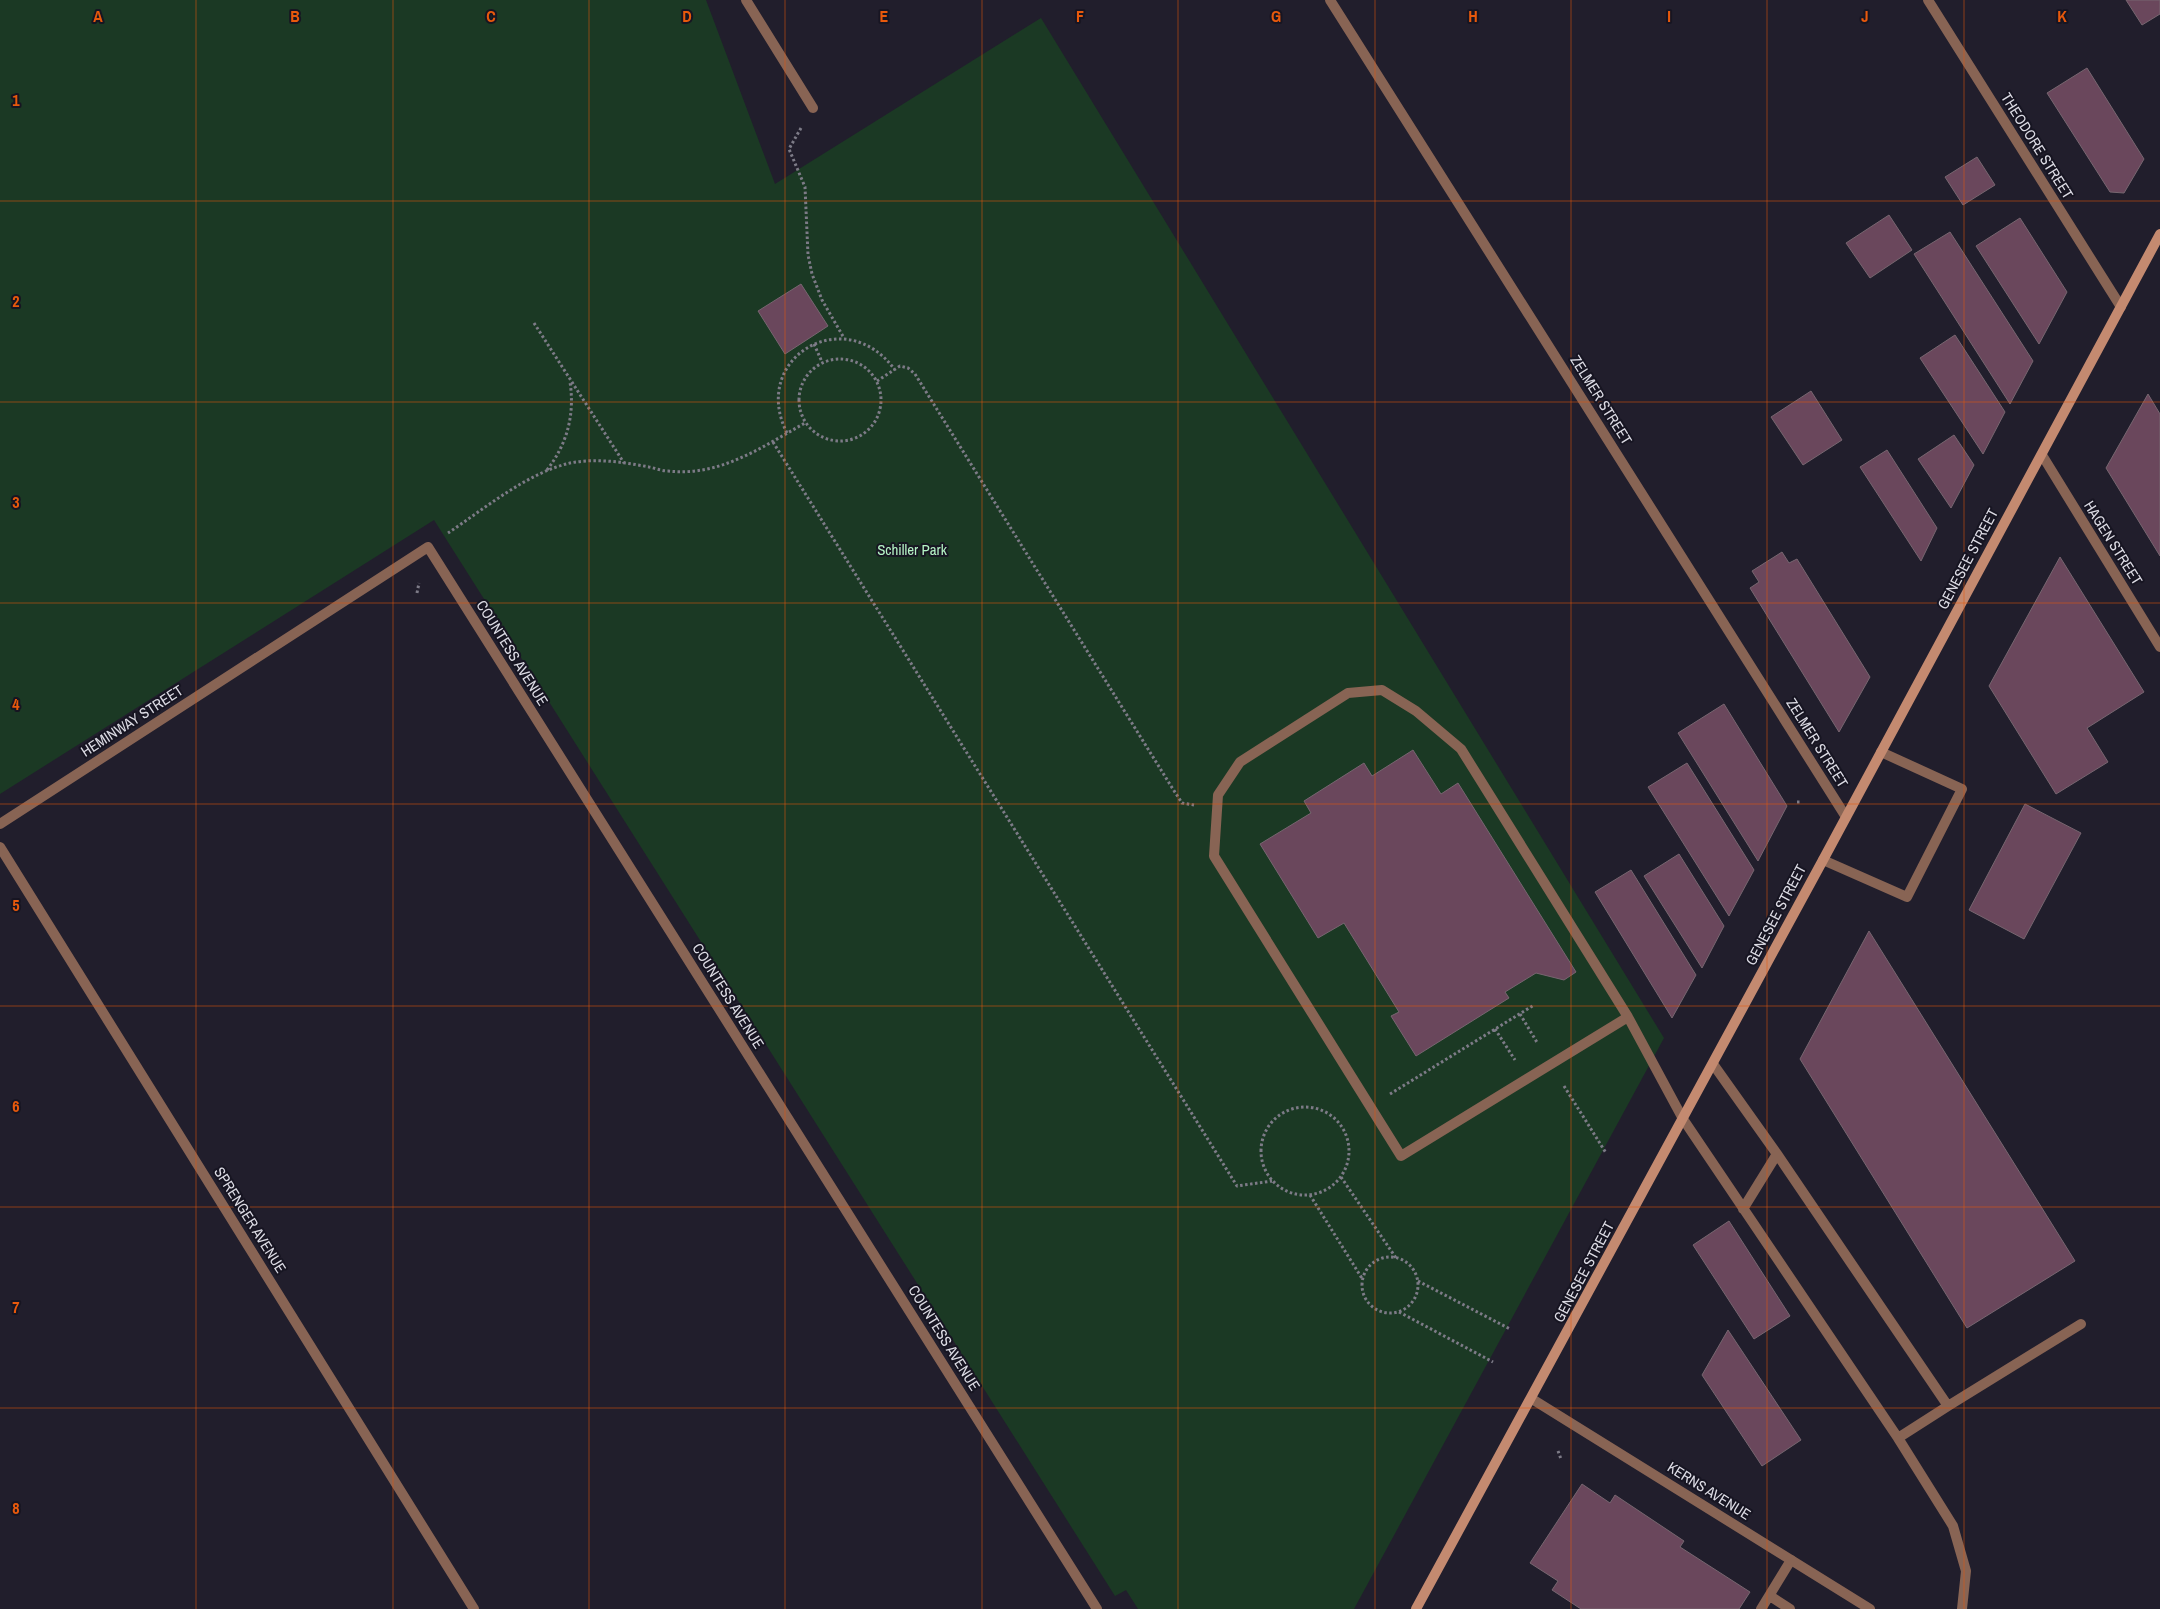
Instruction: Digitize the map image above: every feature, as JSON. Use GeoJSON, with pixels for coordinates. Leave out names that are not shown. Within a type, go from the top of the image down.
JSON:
{"type":"FeatureCollection","features":[{"type":"Feature","properties":{"kind":"main road","name":"GENESEE STREET"},"geometry":{"type":"LineString","coordinates":[[1416,1609],[1824,860],[2160,234]]}},
{"type":"Feature","properties":{"kind":"street"},"geometry":{"type":"LineString","coordinates":[[746,0],[813,108]]}},
{"type":"Feature","properties":{"kind":"street","name":"ZELMER STREET"},"geometry":{"type":"LineString","coordinates":[[1330,0],[1846,817]]}},
{"type":"Feature","properties":{"kind":"street","name":"THEODORE STREET"},"geometry":{"type":"LineString","coordinates":[[1928,0],[2121,307]]}},
{"type":"Feature","properties":{"kind":"street","name":"HAGEN STREET"},"geometry":{"type":"LineString","coordinates":[[2042,455],[2160,647]]}},
{"type":"Feature","properties":{"kind":"street","name":"COUNTESS AVENUE"},"geometry":{"type":"LineString","coordinates":[[280,642],[428,547],[1097,1609]]}},
{"type":"Feature","properties":{"kind":"street","name":"HEMINWAY STREET"},"geometry":{"type":"LineString","coordinates":[[0,824],[280,642]]}},
{"type":"Feature","properties":{"kind":"street"},"geometry":{"type":"LineString","coordinates":[[1628,1017],[1401,1156],[1214,856],[1218,795],[1240,762],[1348,693],[1382,690],[1416,711],[1461,749],[1628,1017],[1683,1119],[1898,1438],[1953,1526],[1966,1571],[1962,1609]]}},
{"type":"Feature","properties":{"kind":"street"},"geometry":{"type":"LineString","coordinates":[[1824,860],[1907,898],[1962,789],[1881,752]]}},
{"type":"Feature","properties":{"kind":"street","name":"SPRENGER AVENUE"},"geometry":{"type":"LineString","coordinates":[[0,846],[474,1609]]}},
{"type":"Feature","properties":{"kind":"street"},"geometry":{"type":"LineString","coordinates":[[1713,1064],[1777,1154],[1948,1406]]}},
{"type":"Feature","properties":{"kind":"street"},"geometry":{"type":"LineString","coordinates":[[1743,1209],[1777,1154]]}},
{"type":"Feature","properties":{"kind":"street"},"geometry":{"type":"LineString","coordinates":[[1898,1438],[2081,1324]]}},
{"type":"Feature","properties":{"kind":"street","name":"KERNS AVENUE"},"geometry":{"type":"LineString","coordinates":[[1532,1399],[1870,1609]]}},
{"type":"Feature","properties":{"kind":"street"},"geometry":{"type":"LineString","coordinates":[[1761,1609],[1791,1560]]}},
{"type":"Feature","properties":{"kind":"street"},"geometry":{"type":"LineString","coordinates":[[1770,1596],[1790,1609]]}},
{"type":"Feature","properties":{"kind":"path"},"geometry":{"type":"LineString","coordinates":[[789,149],[805,187],[808,255],[812,274],[822,300],[844,338]]}},
{"type":"Feature","properties":{"kind":"path"},"geometry":{"type":"LineString","coordinates":[[534,323],[625,463]]}},
{"type":"Feature","properties":{"kind":"path"},"geometry":{"type":"LineString","coordinates":[[787,433],[779,410],[780,386],[790,364],[802,352],[814,344],[832,339],[857,340],[872,346],[885,356],[895,370]]}},
{"type":"Feature","properties":{"kind":"path"},"geometry":{"type":"LineString","coordinates":[[814,344],[822,362]]}},
{"type":"Feature","properties":{"kind":"path"},"geometry":{"type":"LineString","coordinates":[[833,359],[856,361],[866,368],[877,381],[881,398],[880,410],[875,421],[858,437],[846,441],[823,438],[813,432],[805,423],[800,412],[799,389],[812,369],[822,362],[833,359]]}},
{"type":"Feature","properties":{"kind":"path"},"geometry":{"type":"LineString","coordinates":[[877,381],[900,366],[908,368],[915,374],[1182,803]]}},
{"type":"Feature","properties":{"kind":"path"},"geometry":{"type":"LineString","coordinates":[[547,471],[564,443],[569,428],[572,412],[570,379]]}},
{"type":"Feature","properties":{"kind":"path"},"geometry":{"type":"LineString","coordinates":[[444,536],[547,471],[572,463],[592,460],[625,463],[666,471],[700,470],[733,463],[805,423]]}},
{"type":"Feature","properties":{"kind":"path"},"geometry":{"type":"LineString","coordinates":[[773,442],[1237,1186],[1272,1181]]}},
{"type":"Feature","properties":{"kind":"path"},"geometry":{"type":"LineString","coordinates":[[417,593],[419,584]]}},
{"type":"Feature","properties":{"kind":"path"},"geometry":{"type":"LineString","coordinates":[[1797,802],[1802,802]]}},
{"type":"Feature","properties":{"kind":"path"},"geometry":{"type":"LineString","coordinates":[[1386,1097],[1534,1005]]}},
{"type":"Feature","properties":{"kind":"path"},"geometry":{"type":"LineString","coordinates":[[1520,1014],[1540,1046]]}},
{"type":"Feature","properties":{"kind":"path"},"geometry":{"type":"LineString","coordinates":[[1495,1030],[1514,1059]]}},
{"type":"Feature","properties":{"kind":"path"},"geometry":{"type":"LineString","coordinates":[[1560,1078],[1606,1153]]}},
{"type":"Feature","properties":{"kind":"path"},"geometry":{"type":"LineString","coordinates":[[1308,1107],[1326,1112],[1341,1124],[1349,1150],[1346,1169],[1328,1190],[1310,1195],[1293,1194],[1272,1181],[1263,1164],[1261,1145],[1268,1128],[1281,1114],[1289,1110],[1308,1107]]}},
{"type":"Feature","properties":{"kind":"path"},"geometry":{"type":"LineString","coordinates":[[1341,1177],[1396,1258],[1410,1266],[1418,1281],[1418,1291],[1408,1307],[1399,1312],[1380,1312],[1372,1307],[1366,1299],[1362,1290],[1363,1280],[1371,1265],[1387,1258],[1396,1258]]}},
{"type":"Feature","properties":{"kind":"path"},"geometry":{"type":"LineString","coordinates":[[1310,1195],[1363,1280]]}},
{"type":"Feature","properties":{"kind":"path"},"geometry":{"type":"LineString","coordinates":[[1418,1281],[1510,1329]]}},
{"type":"Feature","properties":{"kind":"path"},"geometry":{"type":"LineString","coordinates":[[1399,1312],[1493,1362]]}},
{"type":"Feature","properties":{"kind":"path"},"geometry":{"type":"LineString","coordinates":[[1558,1451],[1561,1459]]}},
{"type":"Feature","properties":{"kind":"green space","name":"Schiller Park"},"geometry":{"type":"Polygon","coordinates":[[[0,0],[706,0],[775,184],[1041,18],[1664,1038],[1354,1609],[1138,1609],[1126,1590],[1115,1596],[434,520],[0,794],[0,0]]]}},
{"type":"Feature","properties":{"kind":"building"},"geometry":{"type":"Polygon","coordinates":[[[2126,0],[2160,0],[2160,14],[2142,25],[2126,0]]]}},
{"type":"Feature","properties":{"kind":"building"},"geometry":{"type":"Polygon","coordinates":[[[2087,68],[2144,159],[2124,193],[2110,192],[2047,93],[2087,68]]]}},
{"type":"Feature","properties":{"kind":"building"},"geometry":{"type":"Polygon","coordinates":[[[1977,157],[1995,185],[1963,205],[1945,177],[1977,157]]]}},
{"type":"Feature","properties":{"kind":"building"},"geometry":{"type":"Polygon","coordinates":[[[1889,215],[1912,250],[1870,278],[1846,243],[1889,215]]]}},
{"type":"Feature","properties":{"kind":"building"},"geometry":{"type":"Polygon","coordinates":[[[2020,218],[2067,292],[2039,344],[1976,246],[2020,218]]]}},
{"type":"Feature","properties":{"kind":"building"},"geometry":{"type":"Polygon","coordinates":[[[1950,232],[2033,361],[2010,404],[1914,254],[1950,232]]]}},
{"type":"Feature","properties":{"kind":"building"},"geometry":{"type":"Polygon","coordinates":[[[801,284],[828,326],[785,354],[758,311],[801,284]]]}},
{"type":"Feature","properties":{"kind":"building"},"geometry":{"type":"Polygon","coordinates":[[[1955,335],[2005,412],[1983,454],[1920,358],[1955,335]]]}},
{"type":"Feature","properties":{"kind":"building"},"geometry":{"type":"Polygon","coordinates":[[[1811,391],[1842,440],[1803,465],[1771,417],[1811,391]]]}},
{"type":"Feature","properties":{"kind":"building"},"geometry":{"type":"Polygon","coordinates":[[[2148,394],[2160,414],[2160,556],[2106,468],[2148,394]]]}},
{"type":"Feature","properties":{"kind":"building"},"geometry":{"type":"Polygon","coordinates":[[[1954,435],[1974,465],[1951,508],[1918,459],[1954,435]]]}},
{"type":"Feature","properties":{"kind":"building"},"geometry":{"type":"Polygon","coordinates":[[[1887,450],[1937,528],[1921,561],[1860,467],[1887,450]]]}},
{"type":"Feature","properties":{"kind":"building"},"geometry":{"type":"Polygon","coordinates":[[[1782,552],[1789,563],[1797,559],[1870,677],[1839,732],[1750,588],[1759,582],[1752,571],[1782,552]]]}},
{"type":"Feature","properties":{"kind":"building"},"geometry":{"type":"Polygon","coordinates":[[[2060,557],[2144,692],[2087,728],[2108,762],[2056,794],[1989,686],[2060,557]]]}},
{"type":"Feature","properties":{"kind":"building"},"geometry":{"type":"Polygon","coordinates":[[[1724,704],[1787,806],[1758,861],[1678,733],[1724,704]]]}},
{"type":"Feature","properties":{"kind":"building"},"geometry":{"type":"Polygon","coordinates":[[[1413,750],[1441,794],[1458,783],[1576,972],[1564,980],[1536,973],[1505,992],[1509,998],[1416,1056],[1391,1016],[1399,1012],[1344,923],[1318,938],[1260,844],[1311,813],[1304,801],[1364,763],[1372,776],[1413,750]]]}},
{"type":"Feature","properties":{"kind":"building"},"geometry":{"type":"Polygon","coordinates":[[[1687,763],[1754,870],[1729,916],[1648,787],[1687,763]]]}},
{"type":"Feature","properties":{"kind":"building"},"geometry":{"type":"Polygon","coordinates":[[[2025,804],[2081,833],[2024,939],[1969,910],[2025,804]]]}},
{"type":"Feature","properties":{"kind":"building"},"geometry":{"type":"Polygon","coordinates":[[[1679,854],[1724,926],[1702,968],[1644,876],[1679,854]]]}},
{"type":"Feature","properties":{"kind":"building"},"geometry":{"type":"Polygon","coordinates":[[[1631,870],[1696,975],[1672,1018],[1595,892],[1631,870]]]}},
{"type":"Feature","properties":{"kind":"building"},"geometry":{"type":"Polygon","coordinates":[[[1869,931],[2075,1261],[1967,1328],[1800,1059],[1869,931]]]}},
{"type":"Feature","properties":{"kind":"building"},"geometry":{"type":"Polygon","coordinates":[[[1729,1221],[1790,1316],[1754,1339],[1693,1245],[1729,1221]]]}},
{"type":"Feature","properties":{"kind":"building"},"geometry":{"type":"Polygon","coordinates":[[[1728,1330],[1801,1440],[1762,1466],[1702,1375],[1728,1330]]]}},
{"type":"Feature","properties":{"kind":"building"},"geometry":{"type":"Polygon","coordinates":[[[1582,1484],[1610,1503],[1615,1495],[1684,1541],[1680,1547],[1750,1592],[1739,1609],[1581,1609],[1552,1590],[1558,1581],[1530,1563],[1582,1484]]]}}]}
